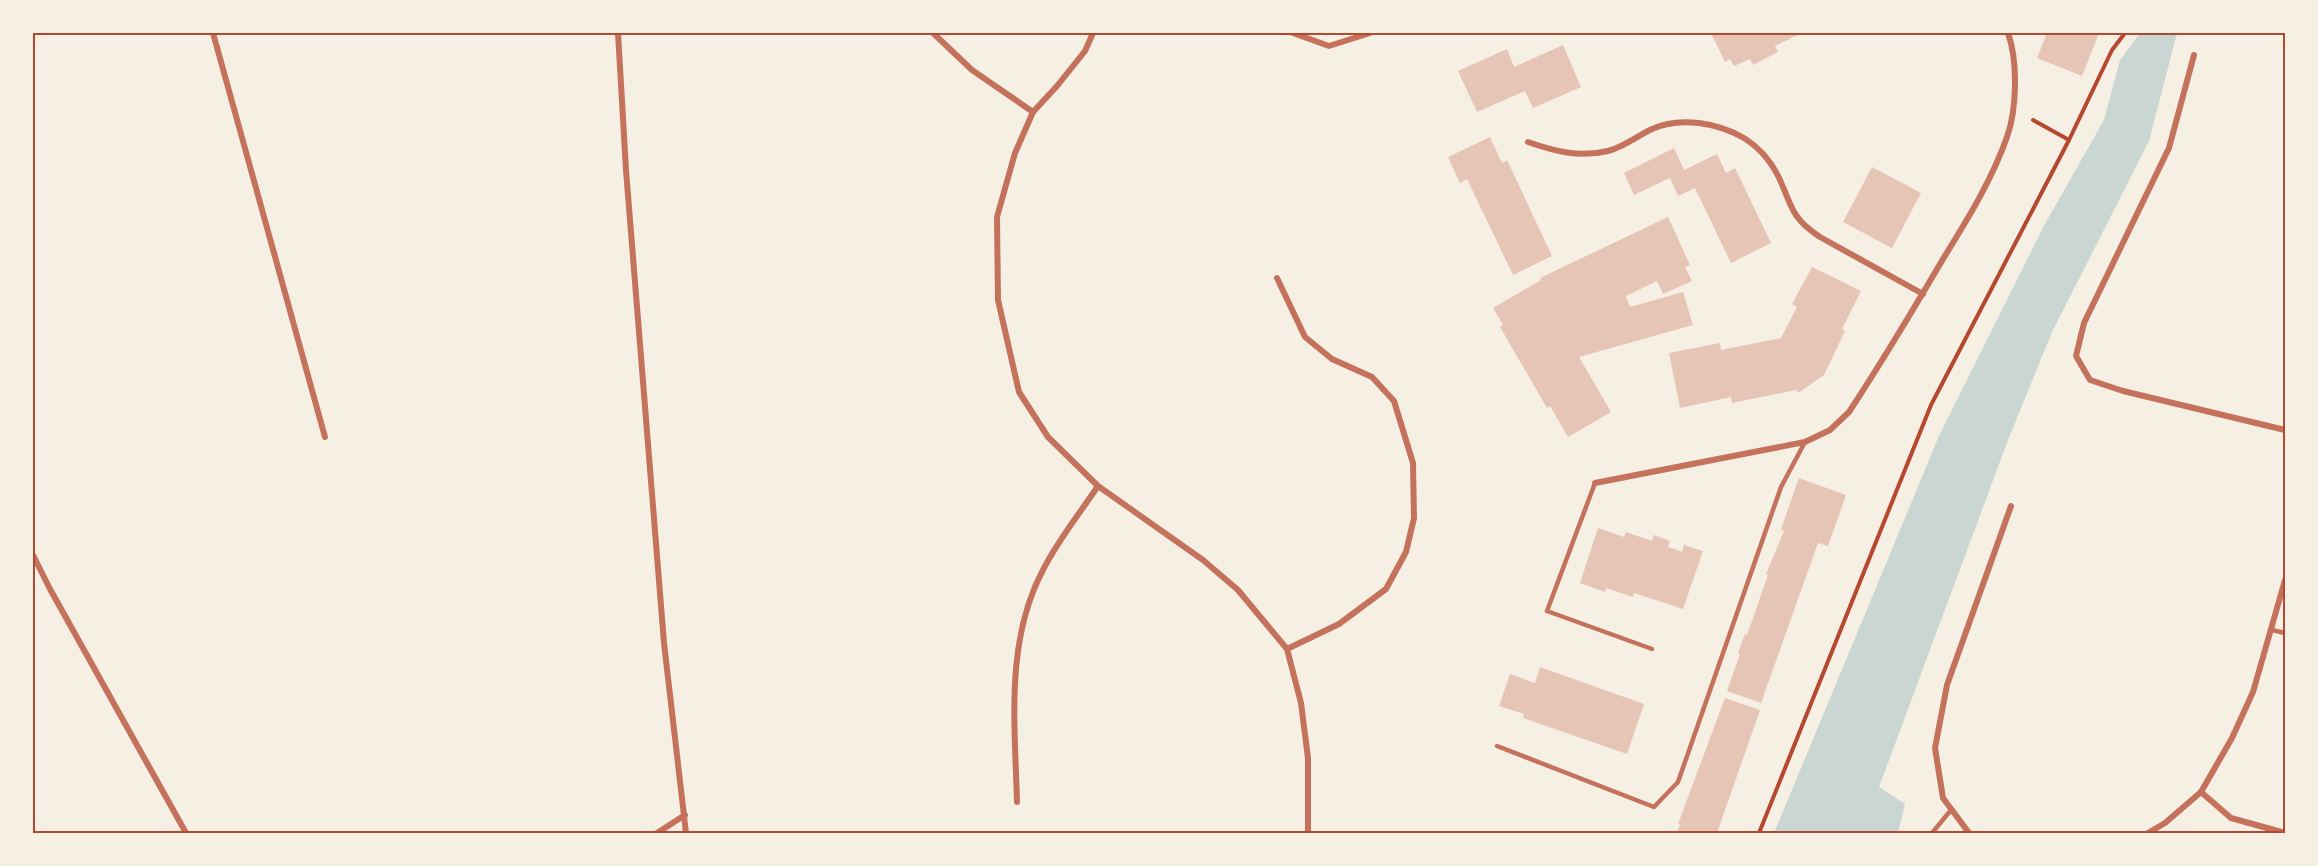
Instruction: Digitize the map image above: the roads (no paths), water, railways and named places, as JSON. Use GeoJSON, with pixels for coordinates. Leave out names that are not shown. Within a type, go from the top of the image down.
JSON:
{"type":"FeatureCollection","features":[{"type":"Feature","properties":{"kind":"street"},"geometry":{"type":"LineString","coordinates":[[213,33],[325,437]]}},
{"type":"Feature","properties":{"kind":"street"},"geometry":{"type":"LineString","coordinates":[[618,33],[626,170],[664,643],[686,833]]}},
{"type":"Feature","properties":{"kind":"street"},"geometry":{"type":"LineString","coordinates":[[933,33],[972,70],[1033,112]]}},
{"type":"Feature","properties":{"kind":"street"},"geometry":{"type":"LineString","coordinates":[[1093,33],[1085,51],[1033,112],[1015,153],[997,217],[998,300],[1019,392],[1048,437],[1098,486],[1203,560],[1238,591],[1287,649],[1301,703],[1308,758],[1308,833]]}},
{"type":"Feature","properties":{"kind":"street"},"geometry":{"type":"LineString","coordinates":[[1293,33],[1329,46],[1370,33]]}},
{"type":"Feature","properties":{"kind":"street"},"geometry":{"type":"LineString","coordinates":[[1595,483],[1805,442],[1830,430],[1849,411],[1923,294],[1996,164],[2008,136],[2014,110],[2014,64],[2008,33]]}},
{"type":"Feature","properties":{"kind":"street"},"geometry":{"type":"LineString","coordinates":[[2194,55],[2169,148],[2084,323],[2076,356],[2090,380],[2123,391],[2285,430]]}},
{"type":"Feature","properties":{"kind":"street"},"geometry":{"type":"LineString","coordinates":[[1528,142],[1566,153],[1588,154],[1624,146],[1666,123],[1706,124],[1726,130],[1743,138],[1770,160],[1798,218],[1808,228],[1820,237],[1923,294]]}},
{"type":"Feature","properties":{"kind":"street"},"geometry":{"type":"LineString","coordinates":[[1277,278],[1305,337],[1332,359],[1372,377],[1394,401],[1413,463],[1414,518],[1406,552],[1386,589],[1339,624],[1287,649]]}},
{"type":"Feature","properties":{"kind":"street"},"geometry":{"type":"LineString","coordinates":[[1017,802],[1014,686],[1022,624],[1042,570],[1098,486]]}},
{"type":"Feature","properties":{"kind":"street"},"geometry":{"type":"LineString","coordinates":[[1969,833],[1943,798],[1935,748],[1947,685],[2011,506]]}},
{"type":"Feature","properties":{"kind":"street"},"geometry":{"type":"LineString","coordinates":[[33,555],[186,833]]}},
{"type":"Feature","properties":{"kind":"street"},"geometry":{"type":"LineString","coordinates":[[2148,833],[2165,823],[2201,792],[2232,738],[2253,692],[2285,580]]}},
{"type":"Feature","properties":{"kind":"street"},"geometry":{"type":"LineString","coordinates":[[2201,792],[2231,818],[2285,833]]}},
{"type":"Feature","properties":{"kind":"street"},"geometry":{"type":"LineString","coordinates":[[657,833],[685,815]]}},
{"type":"Feature","properties":{"kind":"lane"},"geometry":{"type":"LineString","coordinates":[[1497,746],[1654,807],[1678,782],[1781,487],[1805,442]]}},
{"type":"Feature","properties":{"kind":"lane"},"geometry":{"type":"LineString","coordinates":[[1595,483],[1547,610],[1652,649]]}},
{"type":"Feature","properties":{"kind":"lane"},"geometry":{"type":"LineString","coordinates":[[2272,630],[2285,633]]}},
{"type":"Feature","properties":{"kind":"lane"},"geometry":{"type":"LineString","coordinates":[[1932,833],[1951,810]]}}]}
